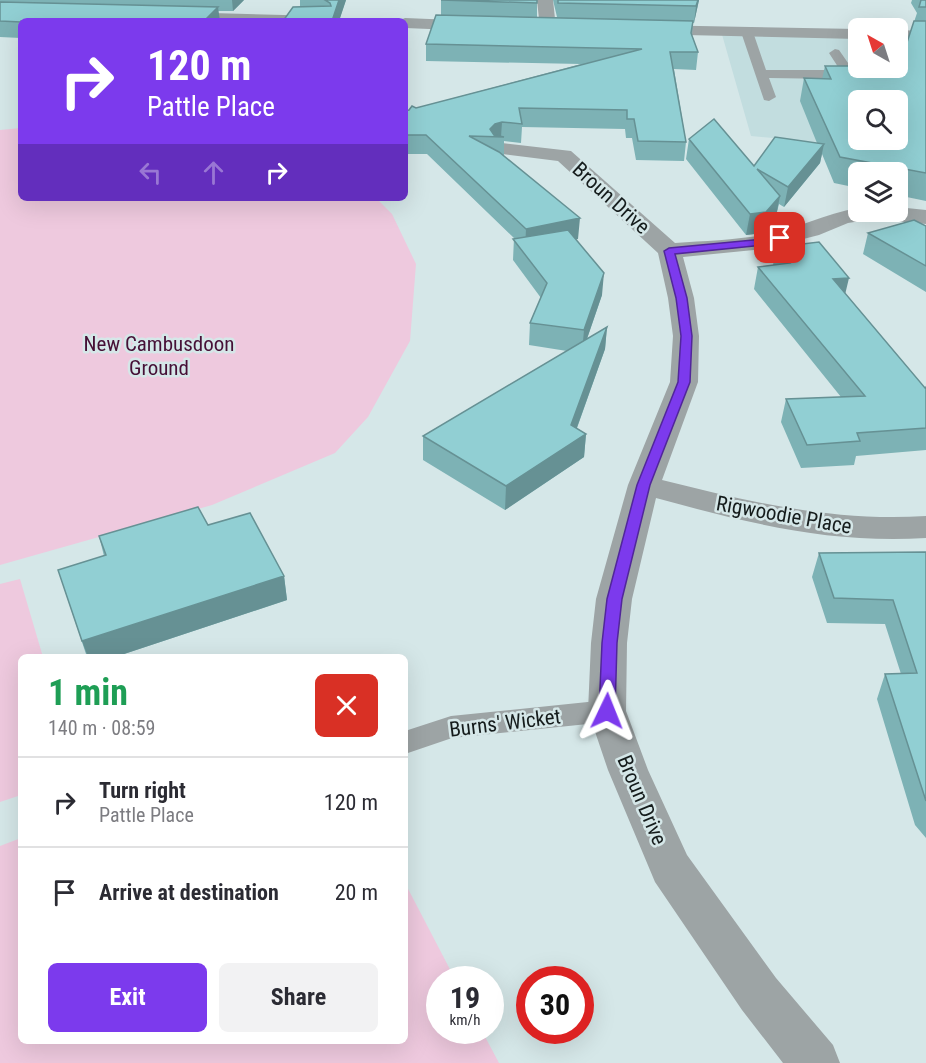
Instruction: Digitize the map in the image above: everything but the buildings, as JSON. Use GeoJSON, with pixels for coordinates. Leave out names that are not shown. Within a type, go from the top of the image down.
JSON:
{"type":"FeatureCollection","features":[{"type":"Feature","properties":{"kind":"street"},"geometry":{"type":"LineString","coordinates":[[544,0],[548,28]]}},
{"type":"Feature","properties":{"kind":"street"},"geometry":{"type":"LineString","coordinates":[[155,16],[222,18]]}},
{"type":"Feature","properties":{"kind":"street"},"geometry":{"type":"LineString","coordinates":[[408,23],[500,26]]}},
{"type":"Feature","properties":{"kind":"street"},"geometry":{"type":"LineString","coordinates":[[629,29],[848,34]]}},
{"type":"Feature","properties":{"kind":"street"},"geometry":{"type":"LineString","coordinates":[[908,35],[926,36]]}},
{"type":"Feature","properties":{"kind":"street","name":"Broun Drive"},"geometry":{"type":"LineString","coordinates":[[502,149],[571,150],[669,251],[681,298],[686,336],[684,382],[644,485],[614,599],[609,643],[607,711],[628,770],[671,868],[759,994],[814,1063]]}},
{"type":"Feature","properties":{"kind":"street"},"geometry":{"type":"LineString","coordinates":[[669,251],[764,242],[811,230],[843,217],[873,212],[926,217]]}},
{"type":"Feature","properties":{"kind":"street","name":"Rigwoodie Place"},"geometry":{"type":"LineString","coordinates":[[644,485],[741,510],[833,528],[926,527]]}},
{"type":"Feature","properties":{"kind":"lane"},"geometry":{"type":"LineString","coordinates":[[747,32],[770,97]]}},
{"type":"Feature","properties":{"kind":"lane"},"geometry":{"type":"LineString","coordinates":[[762,74],[834,75],[849,72],[835,53]]}},
{"type":"Feature","properties":{"kind":"lane","name":"Burns' Wicket"},"geometry":{"type":"LineString","coordinates":[[408,742],[451,727],[607,711]]}},
{"type":"Feature","properties":{"kind":"shaded area"},"geometry":{"type":"Polygon","coordinates":[[[721,31],[848,34],[848,78],[908,78],[908,35],[926,36],[926,152],[904,150],[908,150],[908,90],[848,90],[848,145],[751,136],[721,31]]]}},
{"type":"Feature","properties":{"kind":"green space","name":"New Cambusdoon Ground"},"geometry":{"type":"Polygon","coordinates":[[[18,128],[18,201],[379,201],[392,214],[416,264],[410,341],[368,417],[335,453],[212,505],[0,565],[0,130],[18,128]]]}},
{"type":"Feature","properties":{"kind":"green space"},"geometry":{"type":"Polygon","coordinates":[[[20,579],[42,654],[18,654],[18,796],[0,802],[0,584],[20,579]]]}},
{"type":"Feature","properties":{"kind":"green space"},"geometry":{"type":"Polygon","coordinates":[[[18,839],[18,1044],[408,1044],[408,889],[448,966],[426,966],[426,1044],[489,1044],[499,1063],[0,1063],[0,846],[18,839]]]}},
{"type":"Feature","properties":{"kind":"route"},"geometry":{"type":"LineString","coordinates":[[607,711],[609,643],[614,599],[644,485],[684,382],[686,336],[681,298],[669,251],[764,242],[780,238]]}}]}
